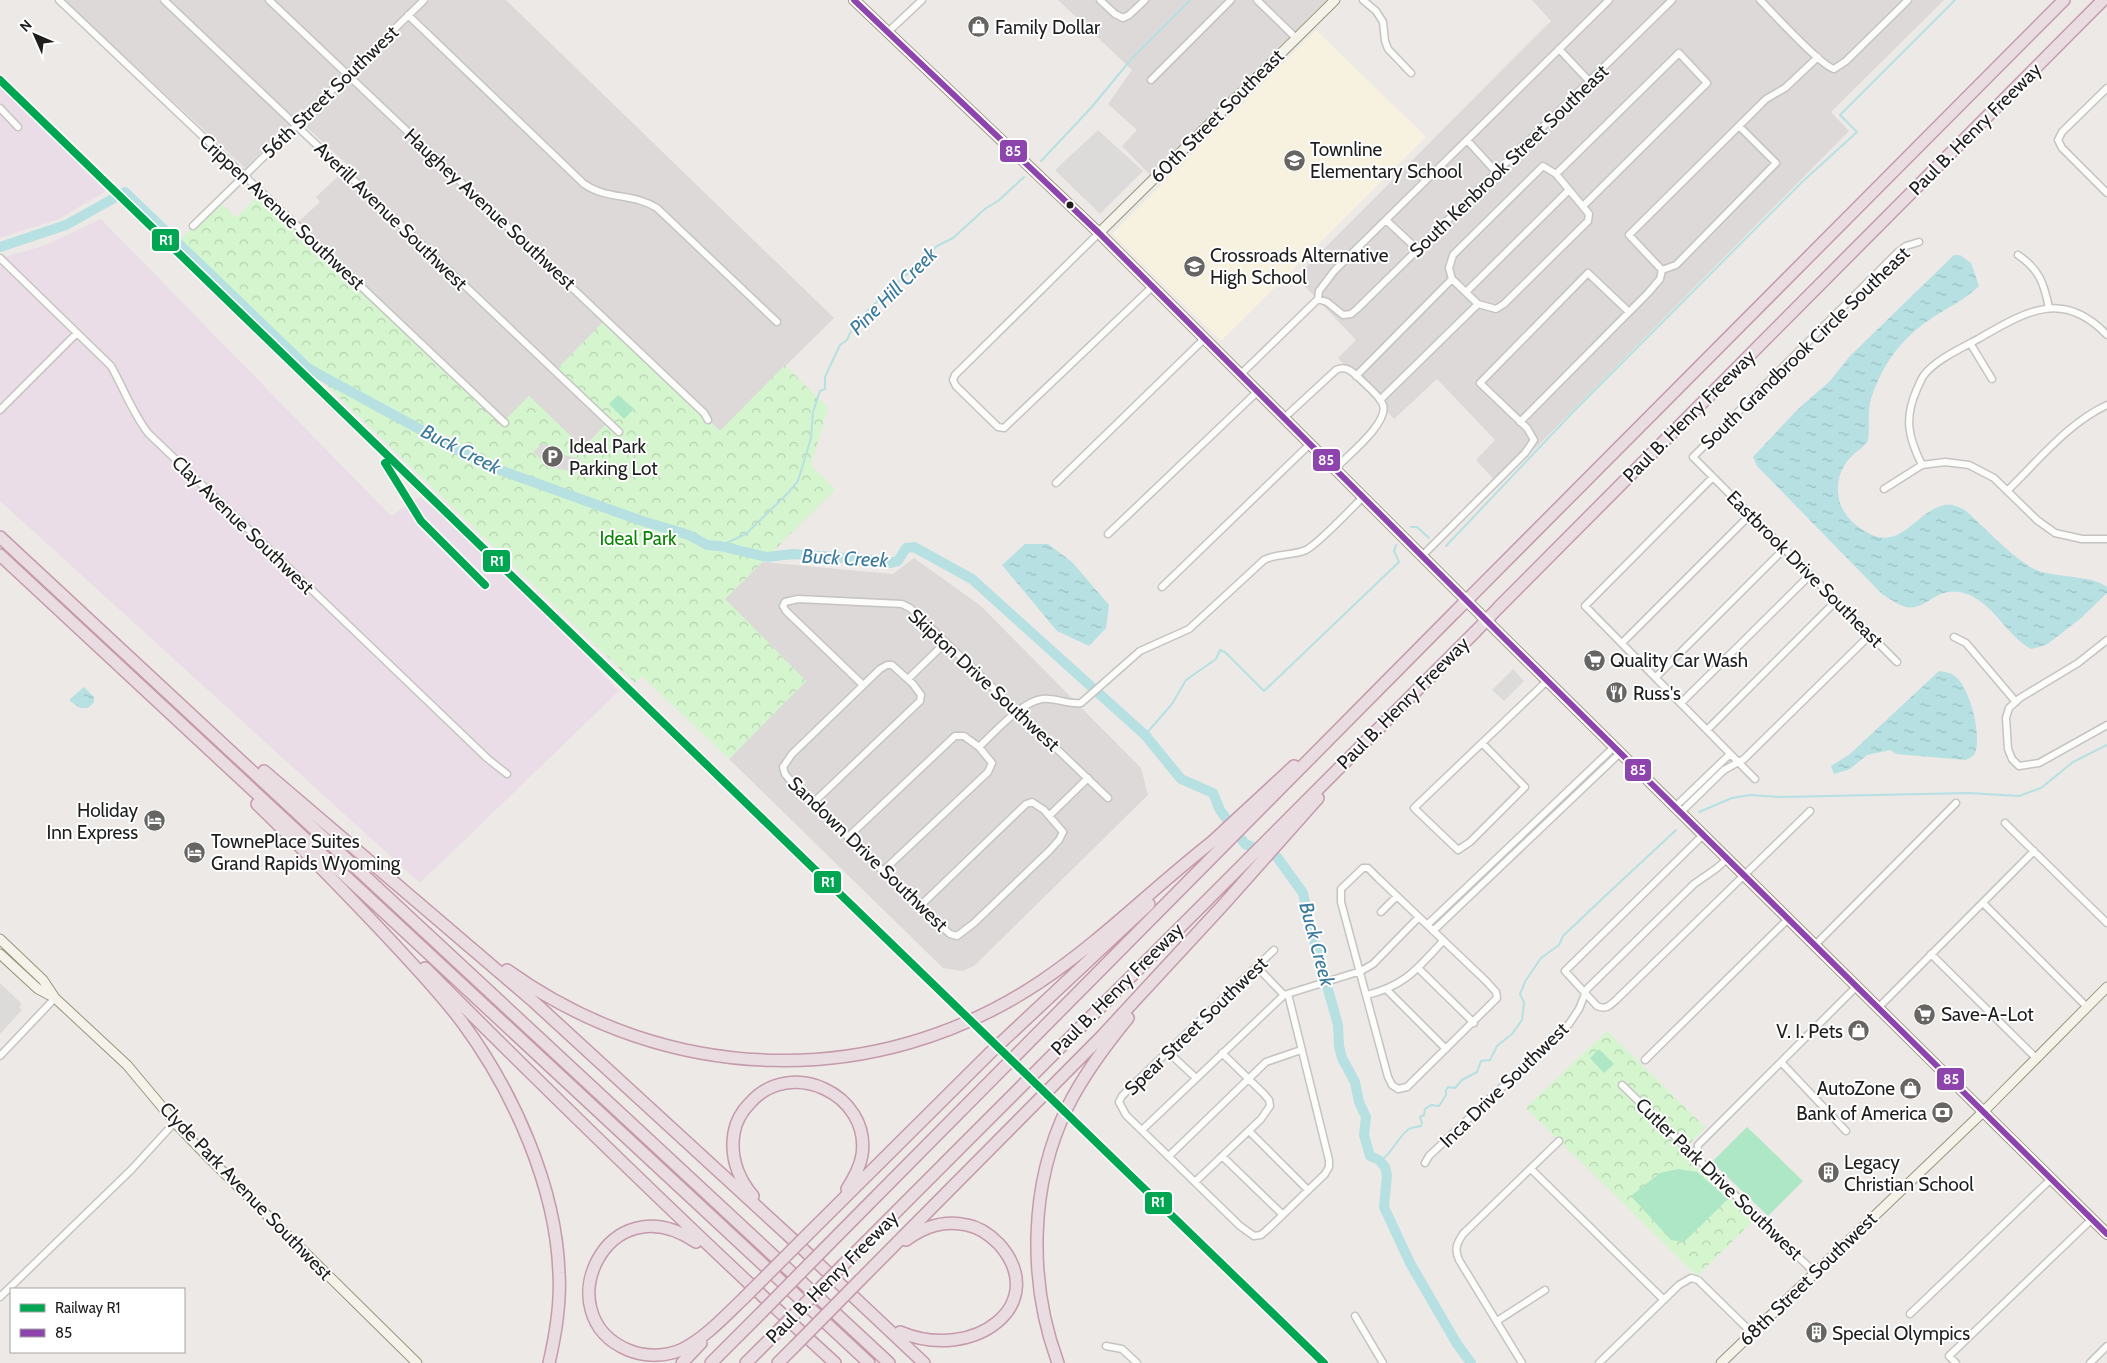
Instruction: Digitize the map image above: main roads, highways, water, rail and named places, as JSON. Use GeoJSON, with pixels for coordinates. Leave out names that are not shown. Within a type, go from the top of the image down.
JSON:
{"type":"FeatureCollection","features":[{"type":"Feature","properties":{"kind":"highway","name":"Paul B. Henry Freeway"},"geometry":{"type":"LineString","coordinates":[[711,1363],[1017,1055],[1204,855],[1294,771],[1391,672],[1409,660],[2064,0]]}},
{"type":"Feature","properties":{"kind":"highway","name":"Paul B. Henry Freeway"},"geometry":{"type":"LineString","coordinates":[[746,1363],[1228,878],[1404,708],[1412,695],[2103,0]]}},
{"type":"Feature","properties":{"kind":"highway"},"geometry":{"type":"LineString","coordinates":[[0,529],[54,586]]}},
{"type":"Feature","properties":{"kind":"highway"},"geometry":{"type":"LineString","coordinates":[[0,536],[889,1363]]}},
{"type":"Feature","properties":{"kind":"highway"},"geometry":{"type":"LineString","coordinates":[[0,555],[869,1363]]}},
{"type":"Feature","properties":{"kind":"highway"},"geometry":{"type":"LineString","coordinates":[[93,641],[147,700],[212,760],[425,967],[617,1158],[833,1363]]}},
{"type":"Feature","properties":{"kind":"highway"},"geometry":{"type":"LineString","coordinates":[[153,679],[218,730],[319,820],[533,1001],[924,1363]]}},
{"type":"Feature","properties":{"kind":"highway"},"geometry":{"type":"LineString","coordinates":[[682,1363],[744,1298],[991,1052],[1204,855],[1217,838],[1294,771]]}},
{"type":"Feature","properties":{"kind":"highway"},"geometry":{"type":"LineString","coordinates":[[1051,1363],[1043,1334],[1037,1298],[1035,1271],[1036,1240],[1043,1183],[1068,1105],[1108,1042],[1317,794]]}},
{"type":"Feature","properties":{"kind":"highway"},"geometry":{"type":"LineString","coordinates":[[426,909],[550,999],[616,1030],[664,1046],[750,1060],[831,1059],[892,1048],[934,1035],[978,1018],[1018,996],[1069,960],[1204,855]]}},
{"type":"Feature","properties":{"kind":"highway"},"geometry":{"type":"LineString","coordinates":[[336,882],[412,964],[462,1022],[496,1076],[520,1123],[546,1198],[558,1254],[559,1310],[549,1363]]}},
{"type":"Feature","properties":{"kind":"highway"},"geometry":{"type":"LineString","coordinates":[[779,1363],[1114,1023],[1224,904]]}},
{"type":"Feature","properties":{"kind":"highway"},"geometry":{"type":"LineString","coordinates":[[789,1236],[742,1182],[735,1165],[733,1141],[738,1121],[751,1101],[768,1089],[789,1082],[815,1084],[834,1093],[852,1111],[858,1123],[862,1139],[863,1153],[854,1179],[839,1200],[809,1233]]}},
{"type":"Feature","properties":{"kind":"highway"},"geometry":{"type":"LineString","coordinates":[[860,1280],[902,1243],[928,1227],[954,1223],[971,1226],[982,1231],[989,1235],[1004,1250],[1011,1264],[1016,1291],[1011,1313],[998,1332],[984,1343]]}},
{"type":"Feature","properties":{"kind":"highway"},"geometry":{"type":"LineString","coordinates":[[744,1280],[685,1234],[674,1229],[651,1226],[640,1227],[620,1234],[602,1250],[593,1268],[589,1294],[594,1315],[608,1337],[616,1344],[630,1351],[649,1355],[672,1353],[690,1345],[744,1298]]}},
{"type":"Feature","properties":{"kind":"highway"},"geometry":{"type":"LineString","coordinates":[[1036,1240],[1041,1298],[1052,1346],[1058,1363]]}},
{"type":"Feature","properties":{"kind":"highway"},"geometry":{"type":"LineString","coordinates":[[808,1288],[899,1363]]}},
{"type":"Feature","properties":{"kind":"highway"},"geometry":{"type":"LineString","coordinates":[[856,1299],[910,1340],[935,1352]]}},
{"type":"Feature","properties":{"kind":"highway"},"geometry":{"type":"LineString","coordinates":[[829,1326],[864,1363]]}},
{"type":"Feature","properties":{"kind":"main road"},"geometry":{"type":"LineString","coordinates":[[854,0],[1099,233],[1422,556],[2107,1234]]}},
{"type":"Feature","properties":{"kind":"main road","name":"60th Street Southeast"},"geometry":{"type":"LineString","coordinates":[[1099,233],[1335,0]]}},
{"type":"Feature","properties":{"kind":"main road","name":"Clyde Park Avenue Southwest"},"geometry":{"type":"LineString","coordinates":[[0,939],[44,980],[55,998]]}},
{"type":"Feature","properties":{"kind":"main road","name":"Clyde Park Avenue Southwest"},"geometry":{"type":"LineString","coordinates":[[0,954],[38,989],[55,998],[122,1059],[175,1122],[417,1363]]}},
{"type":"Feature","properties":{"kind":"main road","name":"68th Street Southwest"},"geometry":{"type":"LineString","coordinates":[[1720,1363],[1983,1112],[2107,987]]}},
{"type":"Feature","properties":{"kind":"water"},"geometry":{"type":"Polygon","coordinates":[[[1954,255],[1960,255],[1971,263],[1979,286],[1919,328],[1893,354],[1875,387],[1870,404],[1868,441],[1849,459],[1841,472],[1838,486],[1839,500],[1845,513],[1858,527],[1880,537],[1891,537],[1900,533],[1936,508],[1946,505],[1956,506],[1965,510],[2009,551],[2036,570],[2044,573],[2093,580],[2107,587],[2107,593],[2080,619],[2046,645],[2031,649],[2022,643],[1985,605],[1967,594],[1947,592],[1920,605],[1906,607],[1882,594],[1757,466],[1753,457],[1798,409],[1829,382],[1850,356],[1954,255]]]}},
{"type":"Feature","properties":{"kind":"water"},"geometry":{"type":"Polygon","coordinates":[[[1025,544],[1048,544],[1072,562],[1109,605],[1106,628],[1089,646],[1057,631],[1002,565],[1025,544]]]}},
{"type":"Feature","properties":{"kind":"water"},"geometry":{"type":"Polygon","coordinates":[[[1939,671],[1955,676],[1966,692],[1974,713],[1976,725],[1977,745],[1974,755],[1966,760],[1896,754],[1890,750],[1867,755],[1850,769],[1834,774],[1831,766],[1850,754],[1939,671]]]}},
{"type":"Feature","properties":{"kind":"water"},"geometry":{"type":"Polygon","coordinates":[[[84,687],[94,697],[94,702],[88,708],[80,708],[70,699],[84,687]]]}},
{"type":"Feature","properties":{"kind":"waterway","name":"Pine Hill Creek"},"geometry":{"type":"LineString","coordinates":[[1041,161],[1090,109],[1133,57],[1190,0]]}},
{"type":"Feature","properties":{"kind":"waterway"},"geometry":{"type":"LineString","coordinates":[[1446,546],[1575,410],[1802,182],[1857,132],[1840,115],[1955,0]]}},
{"type":"Feature","properties":{"kind":"waterway","name":"Pine Hill Creek"},"geometry":{"type":"LineString","coordinates":[[720,546],[746,534],[798,481],[811,438],[813,412],[820,391],[825,389],[825,377],[840,345],[847,340],[865,313],[937,246],[953,238],[1024,177]]}},
{"type":"Feature","properties":{"kind":"waterway","name":"Buck Creek"},"geometry":{"type":"LineString","coordinates":[[0,247],[66,225],[125,192],[309,369],[469,456],[497,469],[642,521],[689,535],[707,545],[720,546],[767,557],[793,554],[889,563],[898,561],[906,548],[914,547],[972,579],[1145,735],[1181,779],[1213,793],[1220,810],[1245,844],[1277,857],[1303,893],[1338,1025],[1339,1046],[1342,1058],[1355,1082],[1359,1102],[1366,1117],[1364,1135],[1370,1156],[1379,1160],[1385,1167],[1387,1175],[1384,1207],[1410,1263],[1457,1344],[1471,1363]]}},
{"type":"Feature","properties":{"kind":"waterway"},"geometry":{"type":"LineString","coordinates":[[1411,527],[1417,527],[1429,538]]}},
{"type":"Feature","properties":{"kind":"waterway"},"geometry":{"type":"LineString","coordinates":[[1145,735],[1172,704],[1186,680],[1216,659],[1220,650],[1225,652],[1264,691],[1399,562],[1394,551],[1396,545]]}},
{"type":"Feature","properties":{"kind":"waterway"},"geometry":{"type":"LineString","coordinates":[[1699,812],[1732,798],[1750,795],[1781,797],[1968,793],[2019,796],[2041,788],[2073,762],[2107,745]]}},
{"type":"Feature","properties":{"kind":"waterway"},"geometry":{"type":"LineString","coordinates":[[1379,1160],[1386,1156],[1405,1132],[1414,1127],[1421,1126],[1420,1117],[1424,1115],[1425,1109],[1431,1105],[1439,1106],[1446,1095],[1448,1087],[1455,1088],[1462,1080],[1477,1072],[1481,1061],[1490,1060],[1497,1046],[1512,1034],[1522,1020],[1524,1002],[1520,994],[1526,980],[1541,958],[1559,945],[1563,936],[1676,830]]}},
{"type":"Feature","properties":{"kind":"rail line","name":"R1"},"geometry":{"type":"LineString","coordinates":[[0,80],[1324,1363]]}},
{"type":"Feature","properties":{"kind":"rail line","name":"R1"},"geometry":{"type":"LineString","coordinates":[[385,463],[421,521],[485,585]]}},
{"type":"Feature","properties":{"kind":"place","name":"Family Dollar"},"geometry":{"type":"Point","coordinates":[979,27]}},
{"type":"Feature","properties":{"kind":"place","name":"Townline Elementary School"},"geometry":{"type":"Point","coordinates":[1294,160]}},
{"type":"Feature","properties":{"kind":"place","name":"Crossroads Alternative High School"},"geometry":{"type":"Point","coordinates":[1194,266]}},
{"type":"Feature","properties":{"kind":"place","name":"Ideal Park Parking Lot"},"geometry":{"type":"Point","coordinates":[553,457]}},
{"type":"Feature","properties":{"kind":"place","name":"Quality Car Wash"},"geometry":{"type":"Point","coordinates":[1594,660]}},
{"type":"Feature","properties":{"kind":"place","name":"Russ's"},"geometry":{"type":"Point","coordinates":[1617,693]}},
{"type":"Feature","properties":{"kind":"place","name":"Holiday Inn Express"},"geometry":{"type":"Point","coordinates":[154,821]}},
{"type":"Feature","properties":{"kind":"place","name":"TownePlace Suites Grand Rapids Wyoming"},"geometry":{"type":"Point","coordinates":[195,852]}},
{"type":"Feature","properties":{"kind":"place","name":"Save-A-Lot"},"geometry":{"type":"Point","coordinates":[1925,1014]}},
{"type":"Feature","properties":{"kind":"place","name":"V. I. Pets"},"geometry":{"type":"Point","coordinates":[1859,1031]}},
{"type":"Feature","properties":{"kind":"place","name":"AutoZone"},"geometry":{"type":"Point","coordinates":[1911,1088]}},
{"type":"Feature","properties":{"kind":"place","name":"Bank of America"},"geometry":{"type":"Point","coordinates":[1943,1113]}},
{"type":"Feature","properties":{"kind":"place","name":"Legacy Christian School"},"geometry":{"type":"Point","coordinates":[1828,1173]}},
{"type":"Feature","properties":{"kind":"place","name":"Special Olympics"},"geometry":{"type":"Point","coordinates":[1816,1333]}},
{"type":"Feature","properties":{"kind":"park label","name":"Ideal Park"},"geometry":{"type":"Point","coordinates":[638,538]}}]}
